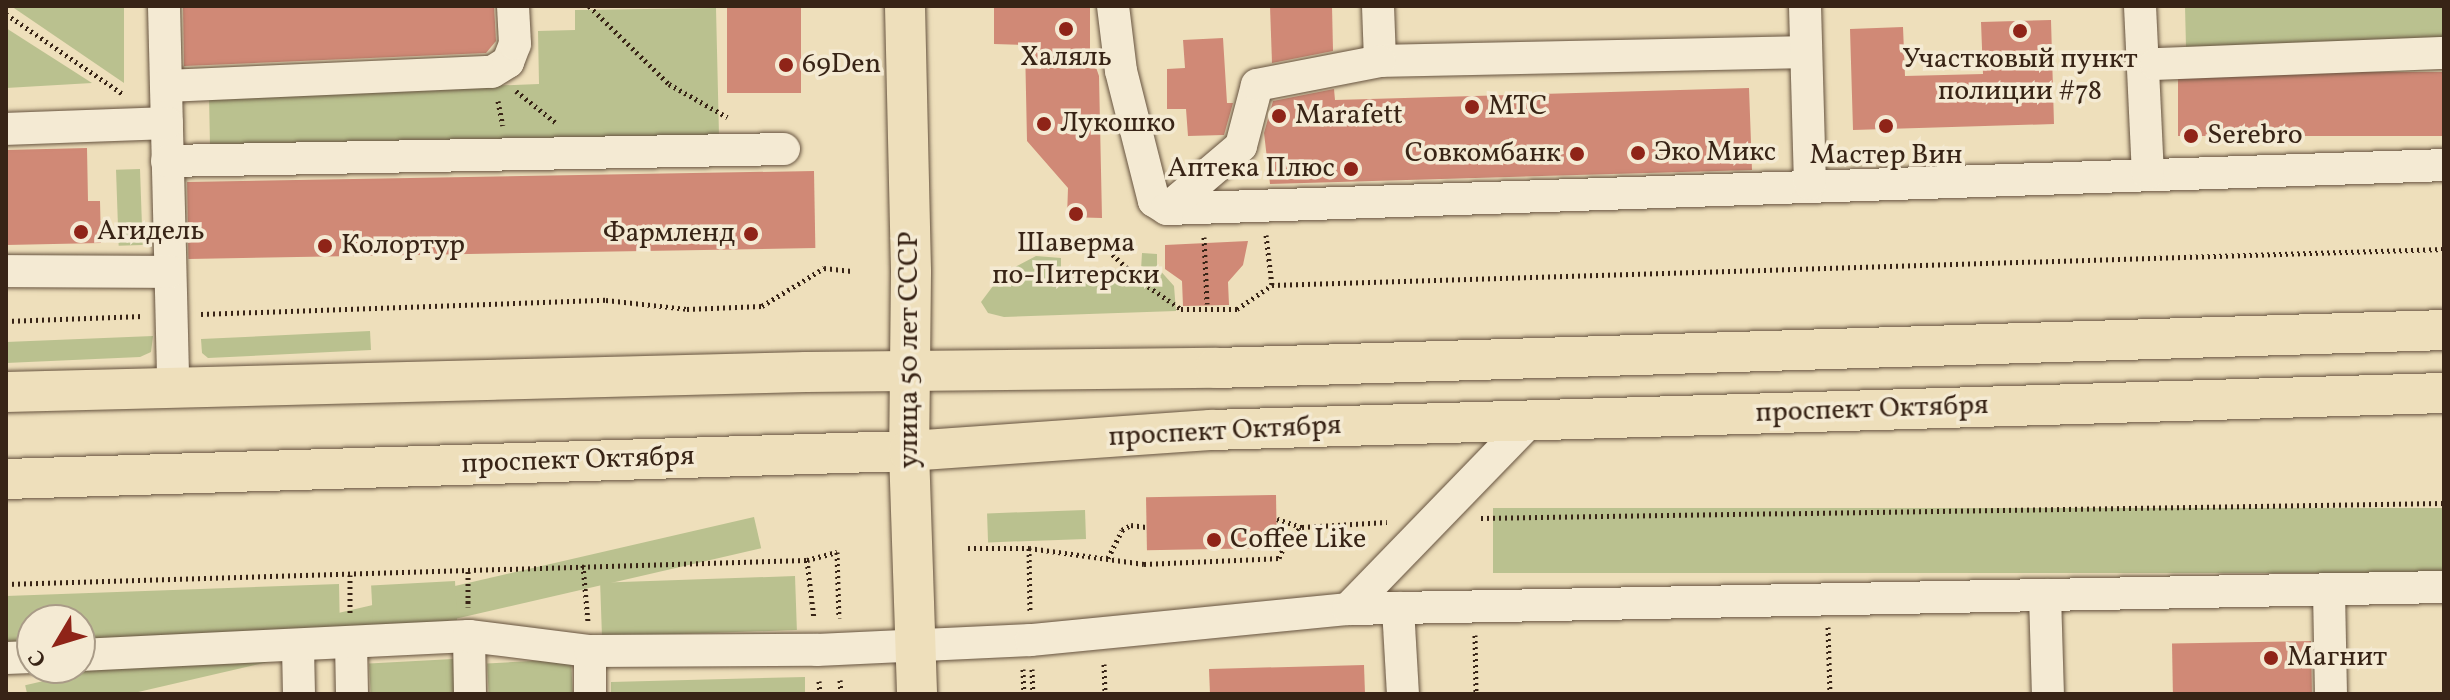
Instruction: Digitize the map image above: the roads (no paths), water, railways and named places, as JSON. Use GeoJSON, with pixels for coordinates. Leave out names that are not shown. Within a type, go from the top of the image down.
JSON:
{"type":"FeatureCollection","features":[{"type":"Feature","properties":{"kind":"main road","name":"улица 50 лет СССР"},"geometry":{"type":"LineString","coordinates":[[905,6],[909,451],[917,694]]}},
{"type":"Feature","properties":{"kind":"main road"},"geometry":{"type":"LineString","coordinates":[[6,392],[909,370],[1232,367],[2444,330]]}},
{"type":"Feature","properties":{"kind":"main road","name":"проспект Октября"},"geometry":{"type":"LineString","coordinates":[[6,479],[909,451],[1211,430],[2444,393]]}},
{"type":"Feature","properties":{"kind":"street"},"geometry":{"type":"LineString","coordinates":[[164,6],[173,387]]}},
{"type":"Feature","properties":{"kind":"street"},"geometry":{"type":"LineString","coordinates":[[166,86],[492,72],[508,62],[515,44],[513,6]]}},
{"type":"Feature","properties":{"kind":"street"},"geometry":{"type":"LineString","coordinates":[[1113,6],[1121,71],[1154,201],[1167,209],[1810,184],[2444,165]]}},
{"type":"Feature","properties":{"kind":"street"},"geometry":{"type":"LineString","coordinates":[[1378,6],[1380,61]]}},
{"type":"Feature","properties":{"kind":"street"},"geometry":{"type":"LineString","coordinates":[[1805,6],[1810,184]]}},
{"type":"Feature","properties":{"kind":"street"},"geometry":{"type":"LineString","coordinates":[[2140,6],[2148,174]]}},
{"type":"Feature","properties":{"kind":"street"},"geometry":{"type":"LineString","coordinates":[[1167,209],[1241,146],[1257,85],[1380,61],[1806,52]]}},
{"type":"Feature","properties":{"kind":"street"},"geometry":{"type":"LineString","coordinates":[[2156,64],[2444,53]]}},
{"type":"Feature","properties":{"kind":"street"},"geometry":{"type":"LineString","coordinates":[[6,129],[167,123]]}},
{"type":"Feature","properties":{"kind":"street"},"geometry":{"type":"LineString","coordinates":[[167,161],[784,149]]}},
{"type":"Feature","properties":{"kind":"street"},"geometry":{"type":"LineString","coordinates":[[6,271],[170,272]]}},
{"type":"Feature","properties":{"kind":"street"},"geometry":{"type":"LineString","coordinates":[[1348,609],[1532,419]]}},
{"type":"Feature","properties":{"kind":"street"},"geometry":{"type":"LineString","coordinates":[[96,654],[298,647],[469,636],[590,651],[915,646],[1348,609],[2444,587]]}},
{"type":"Feature","properties":{"kind":"street"},"geometry":{"type":"LineString","coordinates":[[2329,591],[2331,694]]}},
{"type":"Feature","properties":{"kind":"street"},"geometry":{"type":"LineString","coordinates":[[2045,595],[2048,694]]}},
{"type":"Feature","properties":{"kind":"street"},"geometry":{"type":"LineString","coordinates":[[1398,608],[1403,694]]}},
{"type":"Feature","properties":{"kind":"street"},"geometry":{"type":"LineString","coordinates":[[469,636],[470,694]]}},
{"type":"Feature","properties":{"kind":"street"},"geometry":{"type":"LineString","coordinates":[[351,642],[352,694]]}},
{"type":"Feature","properties":{"kind":"street"},"geometry":{"type":"LineString","coordinates":[[298,647],[299,694]]}},
{"type":"Feature","properties":{"kind":"street"},"geometry":{"type":"LineString","coordinates":[[590,651],[590,694]]}},
{"type":"Feature","properties":{"kind":"place","name":"Халяль"},"geometry":{"type":"Point","coordinates":[1066,29]}},
{"type":"Feature","properties":{"kind":"place","name":"Участковый пункт полиции #78"},"geometry":{"type":"Point","coordinates":[2020,31]}},
{"type":"Feature","properties":{"kind":"place","name":"69Den"},"geometry":{"type":"Point","coordinates":[786,65]}},
{"type":"Feature","properties":{"kind":"place","name":"МТС"},"geometry":{"type":"Point","coordinates":[1472,107]}},
{"type":"Feature","properties":{"kind":"place","name":"Marafett"},"geometry":{"type":"Point","coordinates":[1279,116]}},
{"type":"Feature","properties":{"kind":"place","name":"Лукошко"},"geometry":{"type":"Point","coordinates":[1044,124]}},
{"type":"Feature","properties":{"kind":"place","name":"Мастер Вин"},"geometry":{"type":"Point","coordinates":[1886,126]}},
{"type":"Feature","properties":{"kind":"place","name":"Serebro"},"geometry":{"type":"Point","coordinates":[2191,136]}},
{"type":"Feature","properties":{"kind":"place","name":"Эко Микс"},"geometry":{"type":"Point","coordinates":[1638,153]}},
{"type":"Feature","properties":{"kind":"place","name":"Совкомбанк"},"geometry":{"type":"Point","coordinates":[1577,154]}},
{"type":"Feature","properties":{"kind":"place","name":"Аптека Плюс"},"geometry":{"type":"Point","coordinates":[1351,169]}},
{"type":"Feature","properties":{"kind":"place","name":"Шаверма по-Питерски"},"geometry":{"type":"Point","coordinates":[1076,214]}},
{"type":"Feature","properties":{"kind":"place","name":"Агидель"},"geometry":{"type":"Point","coordinates":[81,232]}},
{"type":"Feature","properties":{"kind":"place","name":"Фармленд"},"geometry":{"type":"Point","coordinates":[751,234]}},
{"type":"Feature","properties":{"kind":"place","name":"Колортур"},"geometry":{"type":"Point","coordinates":[325,246]}},
{"type":"Feature","properties":{"kind":"place","name":"Coffee Like"},"geometry":{"type":"Point","coordinates":[1214,540]}},
{"type":"Feature","properties":{"kind":"place","name":"Магнит"},"geometry":{"type":"Point","coordinates":[2271,658]}}]}
